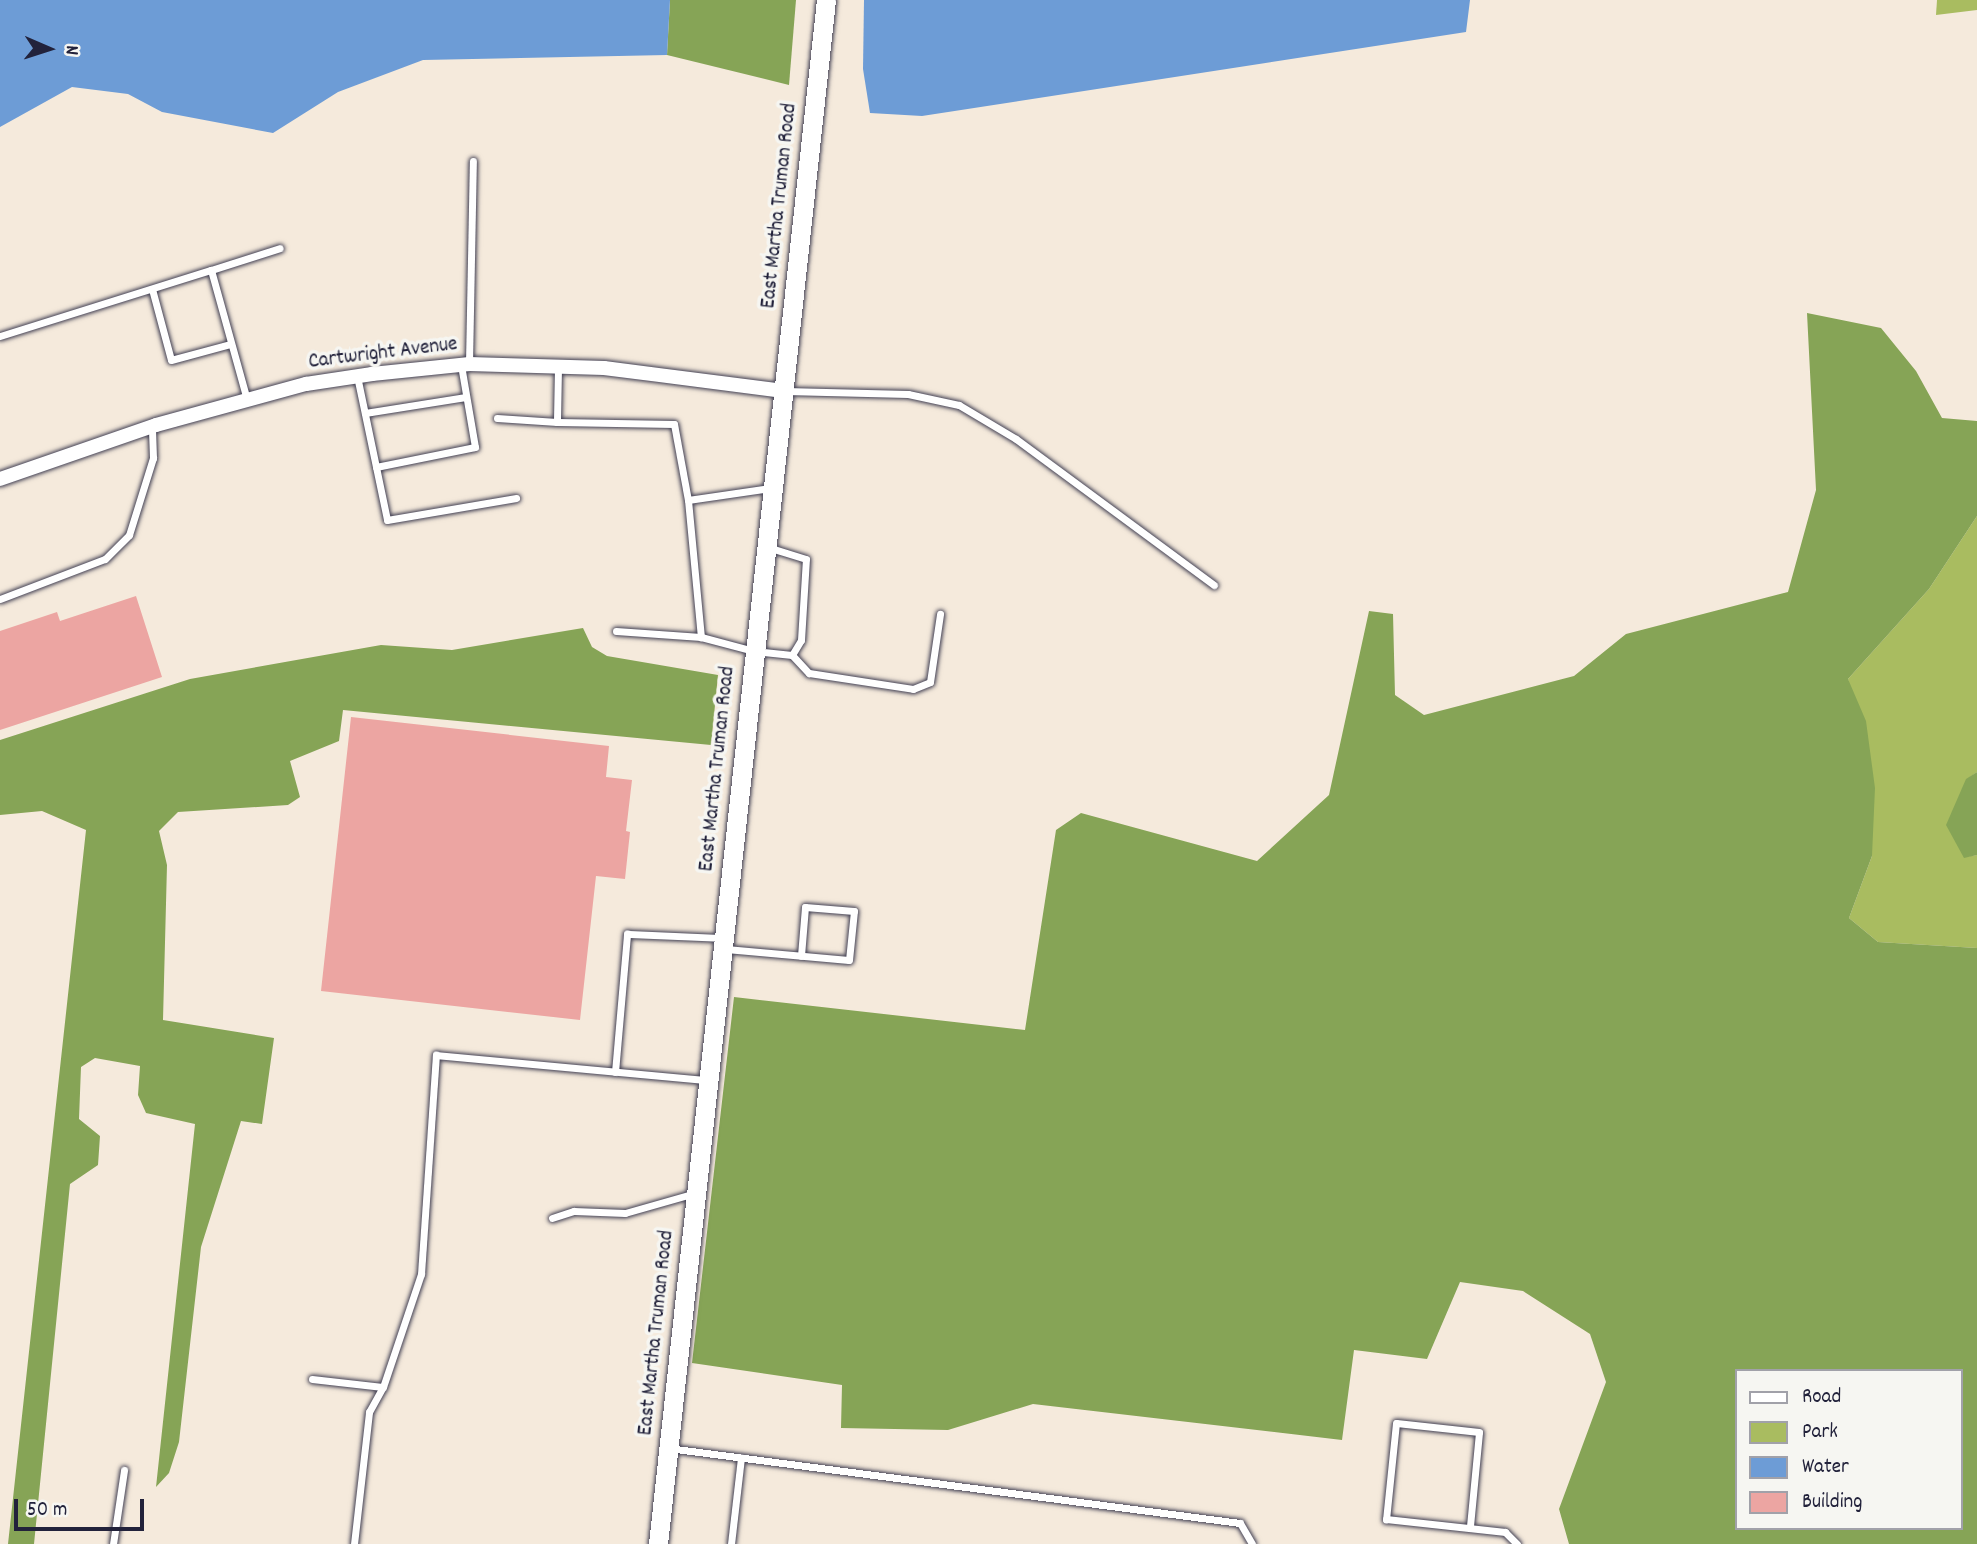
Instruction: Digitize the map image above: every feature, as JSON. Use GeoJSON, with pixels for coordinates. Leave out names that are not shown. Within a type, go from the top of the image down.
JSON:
{"type":"FeatureCollection","features":[{"type":"Feature","properties":{"kind":"main road","name":"East Martha Truman Road"},"geometry":{"type":"LineString","coordinates":[[658,1544],[826,0]]}},
{"type":"Feature","properties":{"kind":"street","name":"Cartwright Avenue"},"geometry":{"type":"LineString","coordinates":[[0,479],[152,427],[247,400],[357,376],[465,365],[604,368],[784,391]]}},
{"type":"Feature","properties":{"kind":"lane"},"geometry":{"type":"LineString","coordinates":[[376,467],[475,447],[466,397],[465,365],[473,161]]}},
{"type":"Feature","properties":{"kind":"lane"},"geometry":{"type":"LineString","coordinates":[[0,336],[280,248]]}},
{"type":"Feature","properties":{"kind":"lane"},"geometry":{"type":"LineString","coordinates":[[211,270],[247,400]]}},
{"type":"Feature","properties":{"kind":"lane"},"geometry":{"type":"LineString","coordinates":[[152,289],[171,360],[230,344]]}},
{"type":"Feature","properties":{"kind":"lane"},"geometry":{"type":"LineString","coordinates":[[557,422],[558,368]]}},
{"type":"Feature","properties":{"kind":"lane"},"geometry":{"type":"LineString","coordinates":[[357,376],[387,520],[516,498]]}},
{"type":"Feature","properties":{"kind":"lane"},"geometry":{"type":"LineString","coordinates":[[784,391],[908,394],[959,405],[1016,439],[1214,585]]}},
{"type":"Feature","properties":{"kind":"lane"},"geometry":{"type":"LineString","coordinates":[[365,413],[466,397]]}},
{"type":"Feature","properties":{"kind":"lane"},"geometry":{"type":"LineString","coordinates":[[497,418],[674,424],[688,500],[701,637]]}},
{"type":"Feature","properties":{"kind":"lane"},"geometry":{"type":"LineString","coordinates":[[0,599],[105,559],[130,535],[153,458],[152,427]]}},
{"type":"Feature","properties":{"kind":"lane"},"geometry":{"type":"LineString","coordinates":[[688,500],[773,487]]}},
{"type":"Feature","properties":{"kind":"lane"},"geometry":{"type":"LineString","coordinates":[[766,547],[806,559],[801,640],[792,655]]}},
{"type":"Feature","properties":{"kind":"lane"},"geometry":{"type":"LineString","coordinates":[[616,631],[701,637],[754,651],[792,655],[808,673],[913,689],[930,682],[940,614]]}},
{"type":"Feature","properties":{"kind":"lane"},"geometry":{"type":"LineString","coordinates":[[615,1072],[627,933],[801,956],[849,960],[854,911],[805,907],[801,956]]}},
{"type":"Feature","properties":{"kind":"lane"},"geometry":{"type":"LineString","coordinates":[[354,1544],[369,1412],[383,1387],[421,1274],[436,1055],[708,1080]]}},
{"type":"Feature","properties":{"kind":"lane"},"geometry":{"type":"LineString","coordinates":[[552,1218],[574,1211],[625,1213],[695,1193]]}},
{"type":"Feature","properties":{"kind":"lane"},"geometry":{"type":"LineString","coordinates":[[312,1379],[383,1387]]}},
{"type":"Feature","properties":{"kind":"lane"},"geometry":{"type":"LineString","coordinates":[[1470,1526],[1479,1432],[1396,1423],[1386,1519],[1470,1526],[1505,1532],[1517,1544]]}},
{"type":"Feature","properties":{"kind":"lane"},"geometry":{"type":"LineString","coordinates":[[668,1448],[1240,1523],[1252,1544]]}},
{"type":"Feature","properties":{"kind":"lane"},"geometry":{"type":"LineString","coordinates":[[731,1544],[741,1458]]}},
{"type":"Feature","properties":{"kind":"lane"},"geometry":{"type":"LineString","coordinates":[[113,1544],[124,1470]]}},
{"type":"Feature","properties":{"kind":"green space"},"geometry":{"type":"Polygon","coordinates":[[[670,0],[796,0],[789,85],[667,55],[670,0]]]}},
{"type":"Feature","properties":{"kind":"green space"},"geometry":{"type":"Polygon","coordinates":[[[1937,0],[1977,0],[1977,10],[1936,15],[1937,0]]]}},
{"type":"Feature","properties":{"kind":"green space"},"geometry":{"type":"Polygon","coordinates":[[[1807,313],[1881,328],[1916,371],[1942,418],[1977,421],[1977,516],[1929,589],[1848,679],[1866,721],[1875,788],[1872,856],[1849,918],[1878,942],[1977,948],[1977,1544],[1569,1544],[1559,1509],[1606,1382],[1590,1334],[1523,1291],[1460,1282],[1427,1359],[1354,1350],[1342,1440],[1033,1404],[948,1430],[841,1428],[842,1385],[692,1363],[734,997],[1025,1030],[1056,830],[1081,813],[1257,861],[1329,795],[1369,611],[1393,614],[1395,695],[1424,715],[1574,676],[1626,634],[1788,592],[1816,490],[1807,313]]]}},
{"type":"Feature","properties":{"kind":"green space"},"geometry":{"type":"Polygon","coordinates":[[[1977,516],[1977,772],[1966,780],[1964,857],[1977,855],[1977,948],[1878,942],[1849,918],[1872,856],[1848,679],[1929,589],[1977,516]]]}},
{"type":"Feature","properties":{"kind":"green space"},"geometry":{"type":"Polygon","coordinates":[[[583,628],[592,647],[607,656],[718,675],[711,745],[343,710],[339,741],[290,761],[300,797],[288,805],[178,812],[159,831],[167,865],[163,1020],[274,1038],[262,1124],[241,1121],[201,1247],[179,1442],[169,1473],[156,1487],[195,1124],[146,1113],[138,1095],[140,1066],[95,1058],[81,1067],[79,1119],[100,1136],[98,1165],[70,1184],[34,1544],[8,1544],[86,830],[42,811],[0,815],[0,740],[190,679],[381,645],[452,650],[583,628]]]}},
{"type":"Feature","properties":{"kind":"green space"},"geometry":{"type":"Polygon","coordinates":[[[1977,772],[1977,855],[1964,858],[1946,825],[1966,779],[1977,772]]]}},
{"type":"Feature","properties":{"kind":"water"},"geometry":{"type":"Polygon","coordinates":[[[0,0],[670,0],[667,55],[423,60],[338,92],[273,133],[162,112],[128,94],[72,87],[0,127],[0,0]]]}},
{"type":"Feature","properties":{"kind":"water"},"geometry":{"type":"Polygon","coordinates":[[[864,0],[1470,0],[1466,32],[922,116],[870,113],[863,69],[864,0]]]}},
{"type":"Feature","properties":{"kind":"building"},"geometry":{"type":"Polygon","coordinates":[[[136,596],[162,677],[0,730],[0,631],[57,612],[60,621],[136,596]]]}},
{"type":"Feature","properties":{"kind":"building"},"geometry":{"type":"Polygon","coordinates":[[[351,717],[609,746],[606,777],[632,780],[626,831],[630,832],[625,879],[596,876],[580,1020],[321,991],[351,717]]]}}]}
